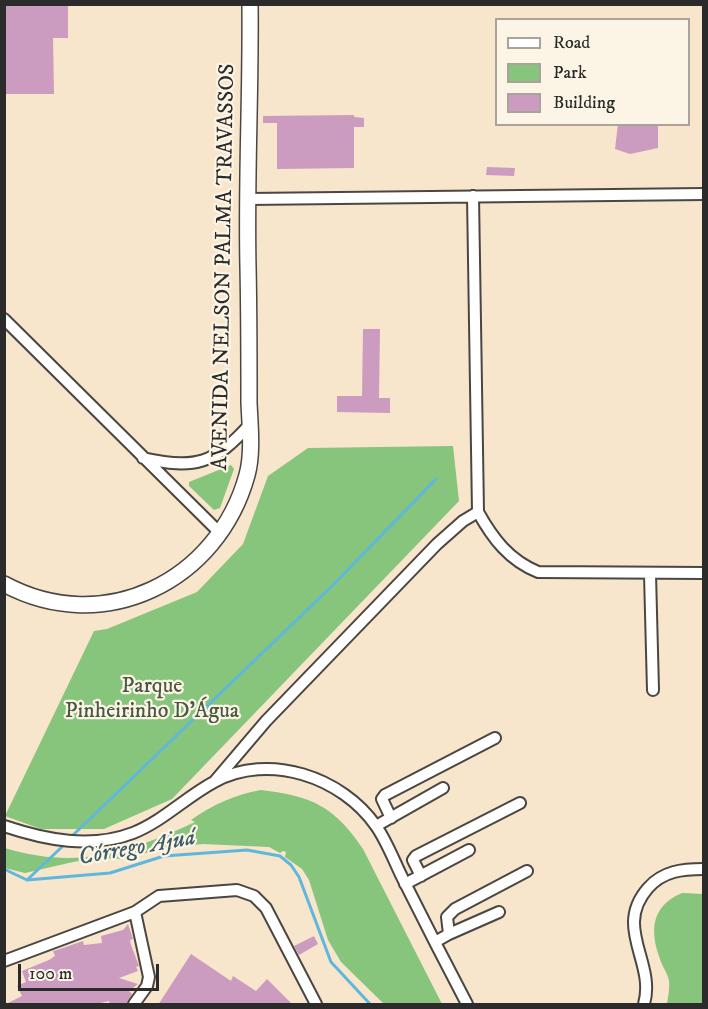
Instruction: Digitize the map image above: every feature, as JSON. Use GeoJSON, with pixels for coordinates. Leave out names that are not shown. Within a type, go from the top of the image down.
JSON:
{"type":"FeatureCollection","features":[{"type":"Feature","properties":{"kind":"street","name":"AVENIDA NELSON PALMA TRAVASSOS"},"geometry":{"type":"LineString","coordinates":[[4,584],[22,594],[63,603],[92,605],[147,594],[193,564],[221,534],[237,507],[248,472],[250,424],[248,199],[250,4]]}},
{"type":"Feature","properties":{"kind":"street"},"geometry":{"type":"LineString","coordinates":[[248,199],[704,194]]}},
{"type":"Feature","properties":{"kind":"street"},"geometry":{"type":"LineString","coordinates":[[473,196],[478,512],[499,546],[516,561],[538,572],[704,573]]}},
{"type":"Feature","properties":{"kind":"street"},"geometry":{"type":"LineString","coordinates":[[4,319],[221,534]]}},
{"type":"Feature","properties":{"kind":"street"},"geometry":{"type":"LineString","coordinates":[[143,458],[181,465],[207,460],[232,444],[250,424]]}},
{"type":"Feature","properties":{"kind":"street"},"geometry":{"type":"LineString","coordinates":[[4,826],[57,840],[81,843],[133,833],[156,821],[215,781],[266,722],[437,544],[478,512]]}},
{"type":"Feature","properties":{"kind":"street"},"geometry":{"type":"LineString","coordinates":[[650,574],[653,690]]}},
{"type":"Feature","properties":{"kind":"street"},"geometry":{"type":"LineString","coordinates":[[391,818],[382,799],[385,795],[495,738]]}},
{"type":"Feature","properties":{"kind":"street"},"geometry":{"type":"LineString","coordinates":[[215,781],[261,769],[302,773],[331,786],[344,795],[376,826],[466,1005]]}},
{"type":"Feature","properties":{"kind":"street"},"geometry":{"type":"LineString","coordinates":[[376,826],[443,788]]}},
{"type":"Feature","properties":{"kind":"street"},"geometry":{"type":"LineString","coordinates":[[421,876],[413,860],[416,856],[520,803]]}},
{"type":"Feature","properties":{"kind":"street"},"geometry":{"type":"LineString","coordinates":[[405,884],[469,850]]}},
{"type":"Feature","properties":{"kind":"street"},"geometry":{"type":"LineString","coordinates":[[644,1005],[646,996],[642,964],[632,920],[637,901],[663,874],[678,870],[704,869]]}},
{"type":"Feature","properties":{"kind":"street"},"geometry":{"type":"LineString","coordinates":[[449,934],[447,917],[455,909],[526,872]]}},
{"type":"Feature","properties":{"kind":"street"},"geometry":{"type":"LineString","coordinates":[[4,961],[135,912],[159,896],[229,890],[246,891],[266,908],[316,1005]]}},
{"type":"Feature","properties":{"kind":"street"},"geometry":{"type":"LineString","coordinates":[[134,1005],[149,977],[135,912]]}},
{"type":"Feature","properties":{"kind":"street"},"geometry":{"type":"LineString","coordinates":[[435,942],[500,912]]}},
{"type":"Feature","properties":{"kind":"green space","name":"Parque Pinheirinho D'Água"},"geometry":{"type":"Polygon","coordinates":[[[453,446],[459,501],[172,799],[104,829],[41,829],[5,816],[94,631],[107,629],[197,592],[243,544],[268,476],[308,448],[453,446]]]}},
{"type":"Feature","properties":{"kind":"green space"},"geometry":{"type":"Polygon","coordinates":[[[231,465],[234,469],[220,508],[214,510],[189,486],[189,482],[231,465]]]}},
{"type":"Feature","properties":{"kind":"green space"},"geometry":{"type":"Polygon","coordinates":[[[261,790],[308,800],[342,822],[363,849],[442,1004],[384,1004],[341,962],[328,940],[309,880],[302,869],[285,857],[286,852],[283,851],[280,853],[269,847],[203,844],[171,847],[121,859],[98,858],[73,862],[25,873],[5,868],[5,848],[56,858],[80,858],[125,850],[195,822],[191,820],[233,797],[261,790]]]}},
{"type":"Feature","properties":{"kind":"green space"},"geometry":{"type":"Polygon","coordinates":[[[682,893],[703,894],[703,1004],[667,1004],[669,981],[657,948],[654,928],[664,905],[682,893]]]}},
{"type":"Feature","properties":{"kind":"building"},"geometry":{"type":"Polygon","coordinates":[[[4,4],[68,4],[68,38],[53,38],[54,94],[4,94],[4,4]]]}},
{"type":"Feature","properties":{"kind":"building"},"geometry":{"type":"Polygon","coordinates":[[[354,115],[354,117],[364,118],[364,127],[354,127],[354,168],[277,169],[277,123],[263,123],[263,116],[354,115]]]}},
{"type":"Feature","properties":{"kind":"building"},"geometry":{"type":"Polygon","coordinates":[[[618,126],[658,126],[658,148],[630,154],[615,149],[618,126]]]}},
{"type":"Feature","properties":{"kind":"building"},"geometry":{"type":"Polygon","coordinates":[[[487,167],[515,168],[514,176],[486,175],[487,167]]]}},
{"type":"Feature","properties":{"kind":"building"},"geometry":{"type":"Polygon","coordinates":[[[363,329],[380,329],[379,398],[390,398],[390,413],[337,412],[337,396],[362,396],[363,329]]]}},
{"type":"Feature","properties":{"kind":"building"},"geometry":{"type":"Polygon","coordinates":[[[128,924],[133,939],[130,940],[131,945],[139,966],[136,967],[138,971],[119,978],[138,984],[129,991],[132,994],[126,1005],[110,1005],[109,1001],[92,1005],[4,1005],[22,996],[17,986],[26,982],[22,971],[49,960],[55,956],[53,951],[83,941],[84,945],[102,943],[101,936],[123,930],[128,924]]]}},
{"type":"Feature","properties":{"kind":"building"},"geometry":{"type":"Polygon","coordinates":[[[314,936],[318,944],[299,955],[294,946],[314,936]]]}},
{"type":"Feature","properties":{"kind":"building"},"geometry":{"type":"Polygon","coordinates":[[[191,954],[231,981],[233,976],[256,991],[267,979],[293,1005],[158,1005],[191,954]]]}},
{"type":"Feature","properties":{"kind":"waterway"},"geometry":{"type":"LineString","coordinates":[[71,837],[332,586],[436,479]]}},
{"type":"Feature","properties":{"kind":"waterway"},"geometry":{"type":"LineString","coordinates":[[27,880],[65,844]]}},
{"type":"Feature","properties":{"kind":"waterway","name":"Córrego Ajuá"},"geometry":{"type":"LineString","coordinates":[[4,869],[27,880],[110,873],[164,856],[247,850],[280,856],[291,865],[299,877],[331,962],[370,1004]]}}]}
